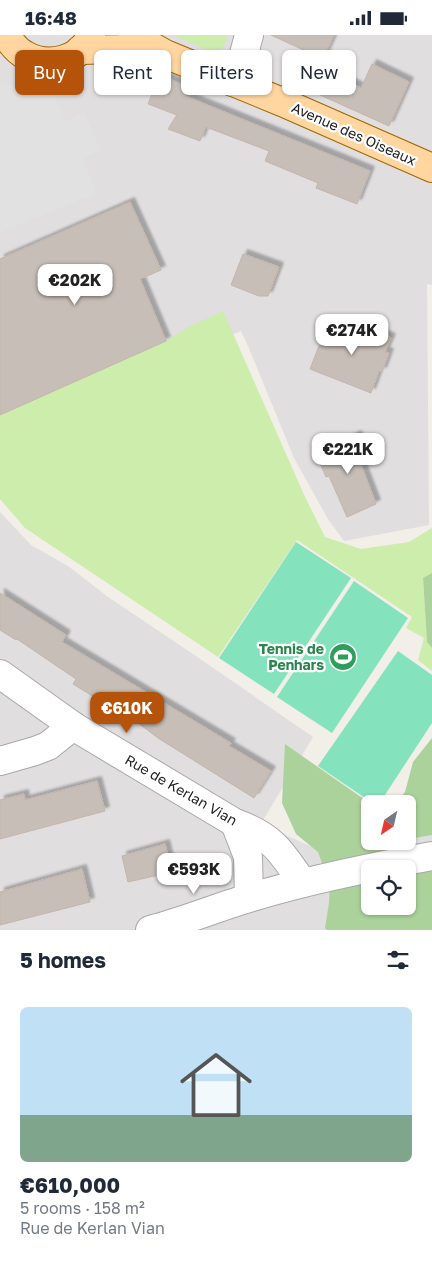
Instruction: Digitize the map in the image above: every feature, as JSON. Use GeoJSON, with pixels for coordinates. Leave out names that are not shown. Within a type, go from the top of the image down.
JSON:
{"type":"FeatureCollection","features":[{"type":"Feature","properties":{"kind":"main road","name":"Avenue des Oiseaux"},"geometry":{"type":"LineString","coordinates":[[132,35],[157,50]]}},
{"type":"Feature","properties":{"kind":"main road"},"geometry":{"type":"LineString","coordinates":[[6,42],[23,55],[37,60],[52,62],[67,58],[86,43]]}},
{"type":"Feature","properties":{"kind":"main road","name":"Avenue des Oiseaux"},"geometry":{"type":"LineString","coordinates":[[86,43],[101,49],[139,50]]}},
{"type":"Feature","properties":{"kind":"main road","name":"Avenue des Oiseaux"},"geometry":{"type":"LineString","coordinates":[[264,95],[432,168]]}},
{"type":"Feature","properties":{"kind":"street"},"geometry":{"type":"LineString","coordinates":[[245,50],[249,35]]}},
{"type":"Feature","properties":{"kind":"street","name":"Rue de Kerlan Vian"},"geometry":{"type":"LineString","coordinates":[[0,674],[73,725],[235,823],[264,836],[279,849],[302,882]]}},
{"type":"Feature","properties":{"kind":"street"},"geometry":{"type":"LineString","coordinates":[[0,761],[35,751],[48,745],[73,725]]}},
{"type":"Feature","properties":{"kind":"street"},"geometry":{"type":"LineString","coordinates":[[235,823],[248,857],[250,897]]}},
{"type":"Feature","properties":{"kind":"street"},"geometry":{"type":"LineString","coordinates":[[150,930],[302,882],[368,867],[432,856]]}},
{"type":"Feature","properties":{"kind":"shaded area"},"geometry":{"type":"Polygon","coordinates":[[[0,35],[432,35],[432,285],[427,284],[429,525],[344,541],[328,519],[294,458],[241,331],[0,432],[0,35]]]}},
{"type":"Feature","properties":{"kind":"shaded area"},"geometry":{"type":"Polygon","coordinates":[[[0,84],[15,85],[15,95],[55,95],[66,121],[84,112],[101,150],[83,158],[96,193],[0,233],[0,84]]]}},
{"type":"Feature","properties":{"kind":"shaded area"},"geometry":{"type":"Polygon","coordinates":[[[0,512],[31,545],[68,566],[108,597],[313,737],[262,822],[310,846],[361,843],[361,850],[416,850],[416,835],[432,832],[432,879],[416,872],[416,860],[361,860],[361,915],[393,915],[432,930],[0,930],[0,512]]]}},
{"type":"Feature","properties":{"kind":"green space"},"geometry":{"type":"Polygon","coordinates":[[[173,35],[228,35],[221,49],[207,50],[173,35]]]}},
{"type":"Feature","properties":{"kind":"green space"},"geometry":{"type":"Polygon","coordinates":[[[223,311],[305,497],[325,537],[361,549],[409,542],[432,528],[432,573],[423,579],[427,641],[432,648],[432,671],[418,660],[424,638],[406,628],[412,617],[297,540],[218,657],[25,528],[0,499],[0,415],[166,341],[190,326],[223,311]]]}},
{"type":"Feature","properties":{"kind":"green space"},"geometry":{"type":"Polygon","coordinates":[[[296,542],[351,578],[274,694],[219,658],[296,542]]]}},
{"type":"Feature","properties":{"kind":"green space"},"geometry":{"type":"Polygon","coordinates":[[[432,573],[432,648],[427,642],[423,578],[432,573]]]}},
{"type":"Feature","properties":{"kind":"green space","name":"Tennis de Penhars"},"geometry":{"type":"Polygon","coordinates":[[[354,581],[408,618],[332,733],[277,697],[354,581]]]}},
{"type":"Feature","properties":{"kind":"green space"},"geometry":{"type":"Polygon","coordinates":[[[398,651],[432,675],[432,723],[385,795],[361,795],[318,766],[398,651]]]}},
{"type":"Feature","properties":{"kind":"green space"},"geometry":{"type":"Polygon","coordinates":[[[432,738],[432,835],[416,838],[416,795],[402,795],[413,762],[432,738]]]}},
{"type":"Feature","properties":{"kind":"green space"},"geometry":{"type":"Polygon","coordinates":[[[285,744],[361,797],[361,850],[416,850],[416,845],[432,858],[432,930],[327,930],[325,928],[330,885],[318,852],[296,834],[282,803],[285,744]]]}},
{"type":"Feature","properties":{"kind":"building"},"geometry":{"type":"Polygon","coordinates":[[[271,35],[334,35],[327,50],[304,50],[271,35]]]}},
{"type":"Feature","properties":{"kind":"building"},"geometry":{"type":"Polygon","coordinates":[[[372,64],[409,82],[389,126],[320,95],[356,95],[356,86],[361,88],[372,64]]]}},
{"type":"Feature","properties":{"kind":"building"},"geometry":{"type":"Polygon","coordinates":[[[171,80],[181,84],[181,95],[185,95],[370,171],[357,204],[316,188],[318,183],[265,161],[269,151],[206,127],[200,141],[168,129],[177,115],[148,104],[152,95],[171,95],[171,80]]]}},
{"type":"Feature","properties":{"kind":"building"},"geometry":{"type":"Polygon","coordinates":[[[130,202],[161,270],[140,279],[166,341],[0,415],[0,259],[130,202]]]}},
{"type":"Feature","properties":{"kind":"building"},"geometry":{"type":"Polygon","coordinates":[[[243,254],[279,267],[268,296],[259,296],[231,285],[243,254]]]}},
{"type":"Feature","properties":{"kind":"building"},"geometry":{"type":"Polygon","coordinates":[[[357,324],[391,338],[385,352],[389,353],[382,372],[379,371],[371,393],[310,369],[319,346],[322,346],[331,326],[357,324]]]}},
{"type":"Feature","properties":{"kind":"building"},"geometry":{"type":"Polygon","coordinates":[[[357,435],[368,459],[360,462],[376,504],[347,517],[329,476],[326,477],[316,454],[357,435]]]}},
{"type":"Feature","properties":{"kind":"building"},"geometry":{"type":"Polygon","coordinates":[[[0,593],[66,635],[62,642],[231,743],[229,746],[271,771],[254,798],[158,738],[125,713],[123,715],[73,684],[76,679],[17,639],[0,630],[0,593]]]}},
{"type":"Feature","properties":{"kind":"building"},"geometry":{"type":"Polygon","coordinates":[[[97,781],[105,811],[0,839],[0,800],[24,794],[25,800],[97,781]]]}},
{"type":"Feature","properties":{"kind":"building"},"geometry":{"type":"Polygon","coordinates":[[[165,844],[172,872],[128,882],[122,856],[165,844]]]}},
{"type":"Feature","properties":{"kind":"building"},"geometry":{"type":"Polygon","coordinates":[[[82,869],[90,902],[0,925],[0,892],[82,869]]]}},
{"type":"Feature","properties":{"kind":"place","name":"Tennis de Penhars"},"geometry":{"type":"Point","coordinates":[343,657]}}]}
